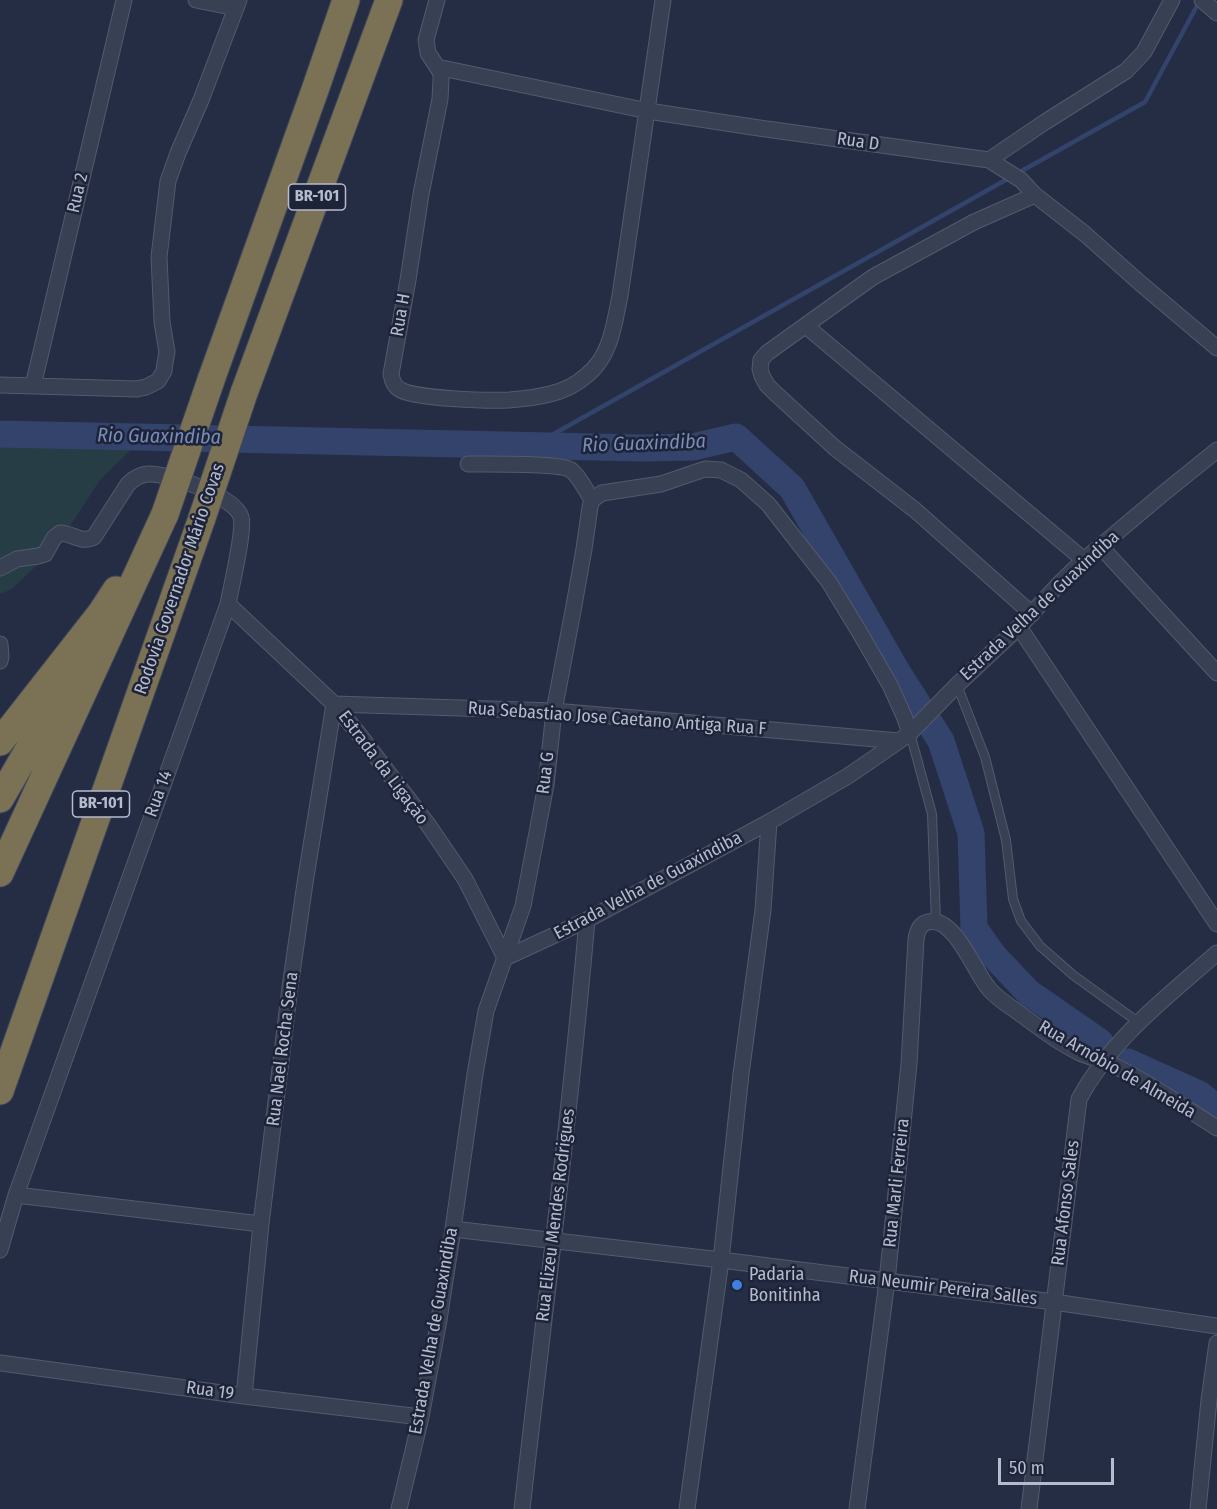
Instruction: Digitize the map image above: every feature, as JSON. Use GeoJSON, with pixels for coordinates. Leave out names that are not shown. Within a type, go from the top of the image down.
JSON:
{"type":"FeatureCollection","features":[{"type":"Feature","properties":{"kind":"highway","name":"Rodovia Governador Mário Covas"},"geometry":{"type":"LineString","coordinates":[[0,873],[165,514],[346,0]]}},
{"type":"Feature","properties":{"kind":"highway","name":"Rodovia Governador Mário Covas"},"geometry":{"type":"LineString","coordinates":[[0,1091],[244,393],[389,0]]}},
{"type":"Feature","properties":{"kind":"highway","name":"BR-101"},"geometry":{"type":"LineString","coordinates":[[0,742],[101,613],[165,514]]}},
{"type":"Feature","properties":{"kind":"highway","name":"BR-101"},"geometry":{"type":"LineString","coordinates":[[0,799],[165,514]]}},
{"type":"Feature","properties":{"kind":"street","name":"Rua 2"},"geometry":{"type":"LineString","coordinates":[[33,386],[124,0]]}},
{"type":"Feature","properties":{"kind":"street"},"geometry":{"type":"LineString","coordinates":[[0,384],[137,389],[153,385],[161,377],[167,352],[162,322],[159,256],[168,181],[237,4],[196,0]]}},
{"type":"Feature","properties":{"kind":"street","name":"Rua H"},"geometry":{"type":"LineString","coordinates":[[437,0],[426,40],[428,53],[441,73],[440,99],[421,194],[391,374],[399,390],[408,393],[469,399],[509,400],[551,394],[576,384],[598,365],[613,332],[648,111]]}},
{"type":"Feature","properties":{"kind":"street"},"geometry":{"type":"LineString","coordinates":[[648,111],[663,0]]}},
{"type":"Feature","properties":{"kind":"street"},"geometry":{"type":"LineString","coordinates":[[989,160],[1126,71],[1144,52],[1172,0]]}},
{"type":"Feature","properties":{"kind":"street","name":"Rua D"},"geometry":{"type":"LineString","coordinates":[[437,67],[648,111],[989,160],[1021,180],[1035,195],[1085,234],[1217,348]]}},
{"type":"Feature","properties":{"kind":"street"},"geometry":{"type":"LineString","coordinates":[[1032,614],[915,510],[835,447],[787,405],[767,385],[762,376],[760,364],[763,356],[873,277],[974,222],[1035,195]]}},
{"type":"Feature","properties":{"kind":"street"},"geometry":{"type":"LineString","coordinates":[[806,326],[1084,560]]}},
{"type":"Feature","properties":{"kind":"street","name":"Estrada Velha de Guaxindiba"},"geometry":{"type":"LineString","coordinates":[[399,1509],[421,1417],[439,1320],[471,1097],[486,1011],[505,958],[588,920],[769,822],[848,776],[910,732],[1019,627],[1084,560],[1217,450]]}},
{"type":"Feature","properties":{"kind":"street"},"geometry":{"type":"LineString","coordinates":[[468,464],[565,467],[575,474],[592,500],[602,493],[661,484],[705,468],[721,470],[741,480],[768,504],[829,582],[890,686],[910,732]]}},
{"type":"Feature","properties":{"kind":"street","name":"Rua 14"},"geometry":{"type":"LineString","coordinates":[[0,567],[17,559],[45,554],[54,538],[60,533],[90,539],[128,484],[141,475],[162,476],[191,484],[223,498],[233,505],[242,519],[241,537],[228,604],[16,1195],[0,1250]]}},
{"type":"Feature","properties":{"kind":"street","name":"Rua G"},"geometry":{"type":"LineString","coordinates":[[505,958],[523,906],[546,785],[554,711],[592,500]]}},
{"type":"Feature","properties":{"kind":"street"},"geometry":{"type":"LineString","coordinates":[[1101,547],[1217,673]]}},
{"type":"Feature","properties":{"kind":"street","name":"Estrada da Ligação"},"geometry":{"type":"LineString","coordinates":[[228,604],[334,704],[429,826],[465,879],[505,958]]}},
{"type":"Feature","properties":{"kind":"street"},"geometry":{"type":"LineString","coordinates":[[1019,627],[1217,924]]}},
{"type":"Feature","properties":{"kind":"street"},"geometry":{"type":"LineString","coordinates":[[0,644],[0,661]]}},
{"type":"Feature","properties":{"kind":"street","name":"Rua Sebastiao Jose Caetano Antiga Rua F"},"geometry":{"type":"LineString","coordinates":[[334,704],[554,711],[910,732]]}},
{"type":"Feature","properties":{"kind":"street","name":"Rua Nael Rocha Sena"},"geometry":{"type":"LineString","coordinates":[[244,1395],[261,1224],[290,987],[334,704]]}},
{"type":"Feature","properties":{"kind":"street"},"geometry":{"type":"LineString","coordinates":[[687,1509],[722,1260],[741,1074],[763,910],[769,822]]}},
{"type":"Feature","properties":{"kind":"street","name":"Rua Elizeu Mendes Rodrigues"},"geometry":{"type":"LineString","coordinates":[[522,1509],[539,1354],[555,1241],[588,920]]}},
{"type":"Feature","properties":{"kind":"street","name":"Rua Marli Ferreira"},"geometry":{"type":"LineString","coordinates":[[857,1509],[887,1281],[909,1064],[916,939],[919,928],[929,921],[936,922]]}},
{"type":"Feature","properties":{"kind":"street","name":"Rua Arnóbio de Almeida"},"geometry":{"type":"LineString","coordinates":[[936,922],[943,924],[953,933],[990,989],[1053,1038],[1080,1053],[1116,1066],[1217,1128]]}},
{"type":"Feature","properties":{"kind":"street","name":"Rua Afonso Sales"},"geometry":{"type":"LineString","coordinates":[[1029,1509],[1079,1099],[1090,1079],[1138,1022],[1217,953]]}},
{"type":"Feature","properties":{"kind":"street"},"geometry":{"type":"LineString","coordinates":[[16,1195],[261,1224]]}},
{"type":"Feature","properties":{"kind":"street","name":"Rua Neumir Pereira Salles"},"geometry":{"type":"LineString","coordinates":[[453,1229],[1054,1302],[1217,1326]]}},
{"type":"Feature","properties":{"kind":"street"},"geometry":{"type":"LineString","coordinates":[[1198,1509],[1213,1400],[1217,1343]]}},
{"type":"Feature","properties":{"kind":"street","name":"Rua 19"},"geometry":{"type":"LineString","coordinates":[[0,1363],[421,1417]]}},
{"type":"Feature","properties":{"kind":"lane"},"geometry":{"type":"LineString","coordinates":[[957,685],[985,757],[1006,840],[1013,899],[1021,921],[1040,946],[1072,975],[1138,1022]]}},
{"type":"Feature","properties":{"kind":"lane"},"geometry":{"type":"LineString","coordinates":[[910,732],[932,814],[936,922]]}},
{"type":"Feature","properties":{"kind":"shaded area"},"geometry":{"type":"Polygon","coordinates":[[[0,434],[102,436],[137,444],[100,480],[57,546],[12,589],[0,594],[0,434]]]}},
{"type":"Feature","properties":{"kind":"waterway"},"geometry":{"type":"LineString","coordinates":[[1018,173],[1145,102],[1199,2]]}},
{"type":"Feature","properties":{"kind":"waterway"},"geometry":{"type":"LineString","coordinates":[[534,445],[1011,177]]}},
{"type":"Feature","properties":{"kind":"waterway","name":"Rio Guaxindiba"},"geometry":{"type":"LineString","coordinates":[[0,434],[643,448],[693,447],[736,437],[792,488],[896,670],[941,741],[971,833],[974,928],[993,955],[1028,992],[1100,1042]]}},
{"type":"Feature","properties":{"kind":"waterway","name":"Rio Guaxindiba"},"geometry":{"type":"LineString","coordinates":[[1128,1062],[1199,1094],[1217,1108]]}},
{"type":"Feature","properties":{"kind":"place","name":"Padaria Bonitinha"},"geometry":{"type":"Point","coordinates":[737,1285]}}]}
